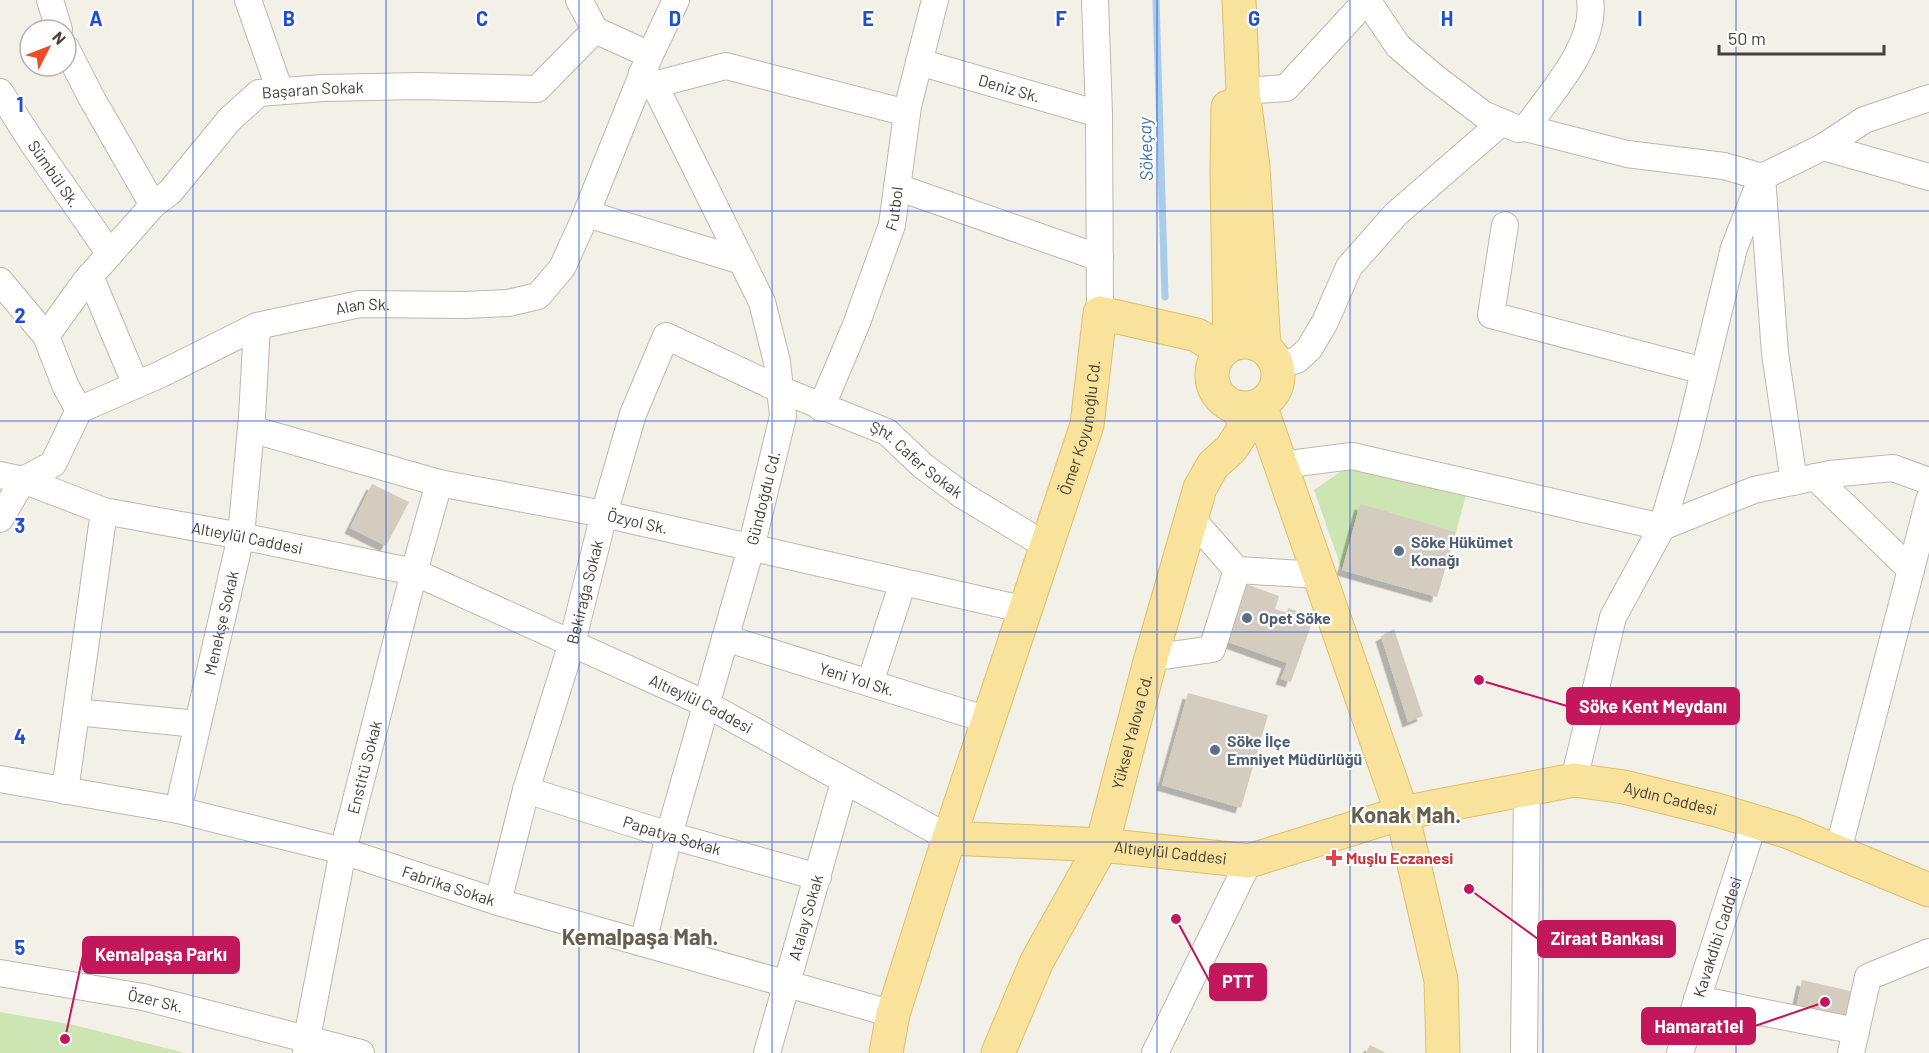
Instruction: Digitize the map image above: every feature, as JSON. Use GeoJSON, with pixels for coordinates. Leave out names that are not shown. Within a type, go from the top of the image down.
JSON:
{"type":"FeatureCollection","features":[{"type":"Feature","properties":{"kind":"main road"},"geometry":{"type":"LineString","coordinates":[[1224,0],[1236,94],[1253,167],[1271,356],[1279,377],[1276,389],[1270,398],[1251,406],[1231,405],[1222,399],[1212,380],[1212,369],[1215,359],[1226,348],[1248,341],[1271,356]]}},
{"type":"Feature","properties":{"kind":"main road"},"geometry":{"type":"LineString","coordinates":[[1226,348],[1227,173],[1236,94],[1239,0]]}},
{"type":"Feature","properties":{"kind":"main road"},"geometry":{"type":"LineString","coordinates":[[1100,313],[1197,335],[1226,348]]}},
{"type":"Feature","properties":{"kind":"main road","name":"Ömer Koyunoğlu Cd."},"geometry":{"type":"LineString","coordinates":[[886,1053],[893,1014],[948,838],[1087,425],[1100,313]]}},
{"type":"Feature","properties":{"kind":"main road"},"geometry":{"type":"LineString","coordinates":[[1251,406],[1281,465],[1402,813],[1441,980],[1443,1053]]}},
{"type":"Feature","properties":{"kind":"main road","name":"Yüksel Yalova Cd."},"geometry":{"type":"LineString","coordinates":[[998,1053],[1037,961],[1102,846],[1151,657],[1200,488],[1213,465],[1231,449],[1244,429],[1251,406]]}},
{"type":"Feature","properties":{"kind":"main road","name":"Aydın Caddesi"},"geometry":{"type":"LineString","coordinates":[[1402,813],[1574,780],[1624,787],[1717,810],[1790,832],[1929,890]]}},
{"type":"Feature","properties":{"kind":"main road","name":"Altıeylül Caddesi"},"geometry":{"type":"LineString","coordinates":[[948,838],[1102,846],[1249,861],[1402,813]]}},
{"type":"Feature","properties":{"kind":"street"},"geometry":{"type":"LineString","coordinates":[[50,0],[55,18]]}},
{"type":"Feature","properties":{"kind":"street"},"geometry":{"type":"LineString","coordinates":[[248,0],[280,92]]}},
{"type":"Feature","properties":{"kind":"street"},"geometry":{"type":"LineString","coordinates":[[579,0],[595,30],[648,71],[726,66],[907,112]]}},
{"type":"Feature","properties":{"kind":"street"},"geometry":{"type":"LineString","coordinates":[[648,71],[676,0]]}},
{"type":"Feature","properties":{"kind":"street","name":"Futbol"},"geometry":{"type":"LineString","coordinates":[[822,408],[856,325],[892,225],[907,112],[935,0]]}},
{"type":"Feature","properties":{"kind":"street","name":"Ömer Koyunoğlu Cd."},"geometry":{"type":"LineString","coordinates":[[1095,0],[1099,114],[1100,313]]}},
{"type":"Feature","properties":{"kind":"street"},"geometry":{"type":"LineString","coordinates":[[1236,94],[1286,88],[1367,0],[1398,46],[1483,114],[1514,125],[1627,154],[1724,166],[1762,177]]}},
{"type":"Feature","properties":{"kind":"street"},"geometry":{"type":"LineString","coordinates":[[1271,356],[1297,360],[1309,349],[1325,322],[1349,267],[1396,214],[1514,125],[1579,53],[1592,13],[1590,0]]}},
{"type":"Feature","properties":{"kind":"street","name":"Başaran Sokak"},"geometry":{"type":"LineString","coordinates":[[46,336],[90,276],[153,206],[170,192],[230,119],[260,93],[323,88],[419,86],[537,89],[595,30]]}},
{"type":"Feature","properties":{"kind":"street","name":"Deniz Sk."},"geometry":{"type":"LineString","coordinates":[[919,62],[1099,114]]}},
{"type":"Feature","properties":{"kind":"street","name":"Alan Sk."},"geometry":{"type":"LineString","coordinates":[[79,410],[257,326],[360,304],[464,305],[508,303],[538,296],[562,268],[648,71]]}},
{"type":"Feature","properties":{"kind":"street","name":"Gündoğdu Cd."},"geometry":{"type":"LineString","coordinates":[[643,943],[669,835],[751,548],[783,416],[777,362],[762,302],[648,71]]}},
{"type":"Feature","properties":{"kind":"street"},"geometry":{"type":"LineString","coordinates":[[78,72],[153,206]]}},
{"type":"Feature","properties":{"kind":"street","name":"Sümbül Sk."},"geometry":{"type":"LineString","coordinates":[[0,92],[110,254]]}},
{"type":"Feature","properties":{"kind":"street"},"geometry":{"type":"LineString","coordinates":[[1574,780],[1613,617],[1662,526],[1687,442],[1734,248],[1762,177],[1823,147],[1864,120],[1925,102]]}},
{"type":"Feature","properties":{"kind":"street"},"geometry":{"type":"LineString","coordinates":[[1823,147],[1929,177]]}},
{"type":"Feature","properties":{"kind":"street"},"geometry":{"type":"LineString","coordinates":[[1762,177],[1775,353],[1804,480],[1911,570]]}},
{"type":"Feature","properties":{"kind":"street"},"geometry":{"type":"LineString","coordinates":[[897,188],[1100,258]]}},
{"type":"Feature","properties":{"kind":"street"},"geometry":{"type":"LineString","coordinates":[[587,214],[742,261]]}},
{"type":"Feature","properties":{"kind":"street"},"geometry":{"type":"LineString","coordinates":[[1505,225],[1491,315],[1704,371]]}},
{"type":"Feature","properties":{"kind":"street"},"geometry":{"type":"LineString","coordinates":[[90,276],[136,385]]}},
{"type":"Feature","properties":{"kind":"street"},"geometry":{"type":"LineString","coordinates":[[0,281],[46,336],[66,387],[79,410],[53,464],[11,477],[0,519]]}},
{"type":"Feature","properties":{"kind":"street"},"geometry":{"type":"LineString","coordinates":[[0,316],[26,312]]}},
{"type":"Feature","properties":{"kind":"street","name":"Menekşe Sokak"},"geometry":{"type":"LineString","coordinates":[[178,810],[241,536],[251,429],[257,326]]}},
{"type":"Feature","properties":{"kind":"street","name":"Bekirağa Sokak"},"geometry":{"type":"LineString","coordinates":[[498,902],[526,790],[572,643],[604,514],[633,414],[666,336],[779,389]]}},
{"type":"Feature","properties":{"kind":"street","name":"Şht. Cafer Sokak"},"geometry":{"type":"LineString","coordinates":[[779,389],[887,432],[922,466],[962,495],[1045,545]]}},
{"type":"Feature","properties":{"kind":"street","name":"Özyol Sk."},"geometry":{"type":"LineString","coordinates":[[251,429],[439,483],[604,514],[1026,610]]}},
{"type":"Feature","properties":{"kind":"street"},"geometry":{"type":"LineString","coordinates":[[1281,465],[1352,456],[1662,526],[1754,490],[1804,480],[1893,468],[1929,481]]}},
{"type":"Feature","properties":{"kind":"street","name":"Altıeylül Caddesi"},"geometry":{"type":"LineString","coordinates":[[11,477],[104,511],[241,536],[414,572],[706,704],[948,838]]}},
{"type":"Feature","properties":{"kind":"street","name":"Enstitü Sokak"},"geometry":{"type":"LineString","coordinates":[[306,1046],[343,851],[439,483]]}},
{"type":"Feature","properties":{"kind":"street"},"geometry":{"type":"LineString","coordinates":[[1839,851],[1929,500]]}},
{"type":"Feature","properties":{"kind":"street"},"geometry":{"type":"LineString","coordinates":[[65,791],[104,511]]}},
{"type":"Feature","properties":{"kind":"street"},"geometry":{"type":"LineString","coordinates":[[1192,519],[1237,570],[1320,574]]}},
{"type":"Feature","properties":{"kind":"street"},"geometry":{"type":"LineString","coordinates":[[1151,657],[1212,649],[1237,570]]}},
{"type":"Feature","properties":{"kind":"street"},"geometry":{"type":"LineString","coordinates":[[870,683],[903,582]]}},
{"type":"Feature","properties":{"kind":"street","name":"Yeni Yol Sk."},"geometry":{"type":"LineString","coordinates":[[725,638],[988,720]]}},
{"type":"Feature","properties":{"kind":"street"},"geometry":{"type":"LineString","coordinates":[[76,712],[197,724]]}},
{"type":"Feature","properties":{"kind":"street","name":"Fabrika Sokak"},"geometry":{"type":"LineString","coordinates":[[0,779],[178,810],[343,851],[498,902],[893,1014]]}},
{"type":"Feature","properties":{"kind":"street","name":"Atalay Sokak"},"geometry":{"type":"LineString","coordinates":[[767,1053],[844,782]]}},
{"type":"Feature","properties":{"kind":"street"},"geometry":{"type":"LineString","coordinates":[[1524,1053],[1527,789]]}},
{"type":"Feature","properties":{"kind":"street","name":"Papatya Sokak"},"geometry":{"type":"LineString","coordinates":[[526,790],[669,835],[818,877]]}},
{"type":"Feature","properties":{"kind":"street","name":"Kavakdibi Caddesi"},"geometry":{"type":"LineString","coordinates":[[1680,1053],[1754,822]]}},
{"type":"Feature","properties":{"kind":"street"},"geometry":{"type":"LineString","coordinates":[[1155,1053],[1249,861]]}},
{"type":"Feature","properties":{"kind":"street"},"geometry":{"type":"LineString","coordinates":[[1697,999],[1853,1042],[1868,976],[1929,952]]}},
{"type":"Feature","properties":{"kind":"street","name":"Özer Sk."},"geometry":{"type":"LineString","coordinates":[[0,973],[143,997],[306,1046],[361,1053]]}},
{"type":"Feature","properties":{"kind":"green space"},"geometry":{"type":"Polygon","coordinates":[[[1358,467],[1466,495],[1456,532],[1360,505],[1342,570],[1314,490],[1340,472],[1358,467]]]}},
{"type":"Feature","properties":{"kind":"green space"},"geometry":{"type":"Polygon","coordinates":[[[0,1012],[74,1025],[185,1053],[0,1053],[0,1012]]]}},
{"type":"Feature","properties":{"kind":"building"},"geometry":{"type":"Polygon","coordinates":[[[372,484],[409,502],[386,546],[350,528],[372,484]]]}},
{"type":"Feature","properties":{"kind":"building","name":"Söke Hükümet Konağı"},"geometry":{"type":"Polygon","coordinates":[[[1360,504],[1456,532],[1437,597],[1342,570],[1360,504]]]}},
{"type":"Feature","properties":{"kind":"building"},"geometry":{"type":"Polygon","coordinates":[[[1226,577],[1279,596],[1275,609],[1287,613],[1288,608],[1314,617],[1291,682],[1281,679],[1287,663],[1206,634],[1226,577]]]}},
{"type":"Feature","properties":{"kind":"building"},"geometry":{"type":"Polygon","coordinates":[[[1394,629],[1423,716],[1408,722],[1381,636],[1394,629]]]}},
{"type":"Feature","properties":{"kind":"building","name":"Söke İlçe Emniyet Müdürlüğü"},"geometry":{"type":"Polygon","coordinates":[[[1188,693],[1268,715],[1241,808],[1162,785],[1188,693]]]}},
{"type":"Feature","properties":{"kind":"building"},"geometry":{"type":"Polygon","coordinates":[[[1802,980],[1854,992],[1848,1024],[1795,1013],[1802,980]]]}},
{"type":"Feature","properties":{"kind":"building"},"geometry":{"type":"Polygon","coordinates":[[[1370,1045],[1386,1053],[1366,1053],[1370,1045]]]}},
{"type":"Feature","properties":{"kind":"waterway","name":"Sökeçay"},"geometry":{"type":"LineString","coordinates":[[1156,0],[1165,297]]}},
{"type":"Feature","properties":{"kind":"place","name":"Söke Hükümet Konağı"},"geometry":{"type":"Point","coordinates":[1399,551]}},
{"type":"Feature","properties":{"kind":"place","name":"Opet Söke"},"geometry":{"type":"Point","coordinates":[1247,618]}},
{"type":"Feature","properties":{"kind":"place","name":"Söke Kent Meydanı"},"geometry":{"type":"Point","coordinates":[1479,680]}},
{"type":"Feature","properties":{"kind":"place","name":"Söke İlçe Emniyet Müdürlüğü"},"geometry":{"type":"Point","coordinates":[1215,750]}},
{"type":"Feature","properties":{"kind":"place","name":"Muşlu Eczanesi"},"geometry":{"type":"Point","coordinates":[1334,858]}},
{"type":"Feature","properties":{"kind":"place","name":"Ziraat Bankası"},"geometry":{"type":"Point","coordinates":[1469,889]}},
{"type":"Feature","properties":{"kind":"place","name":"PTT"},"geometry":{"type":"Point","coordinates":[1176,919]}},
{"type":"Feature","properties":{"kind":"place","name":"Hamarat1el"},"geometry":{"type":"Point","coordinates":[1825,1002]}},
{"type":"Feature","properties":{"kind":"place","name":"Kemalpaşa Parkı"},"geometry":{"type":"Point","coordinates":[65,1039]}},
{"type":"Feature","properties":{"kind":"district","name":"Konak Mah."},"geometry":{"type":"Point","coordinates":[1406,815]}},
{"type":"Feature","properties":{"kind":"district","name":"Kemalpaşa Mah."},"geometry":{"type":"Point","coordinates":[640,937]}}]}
